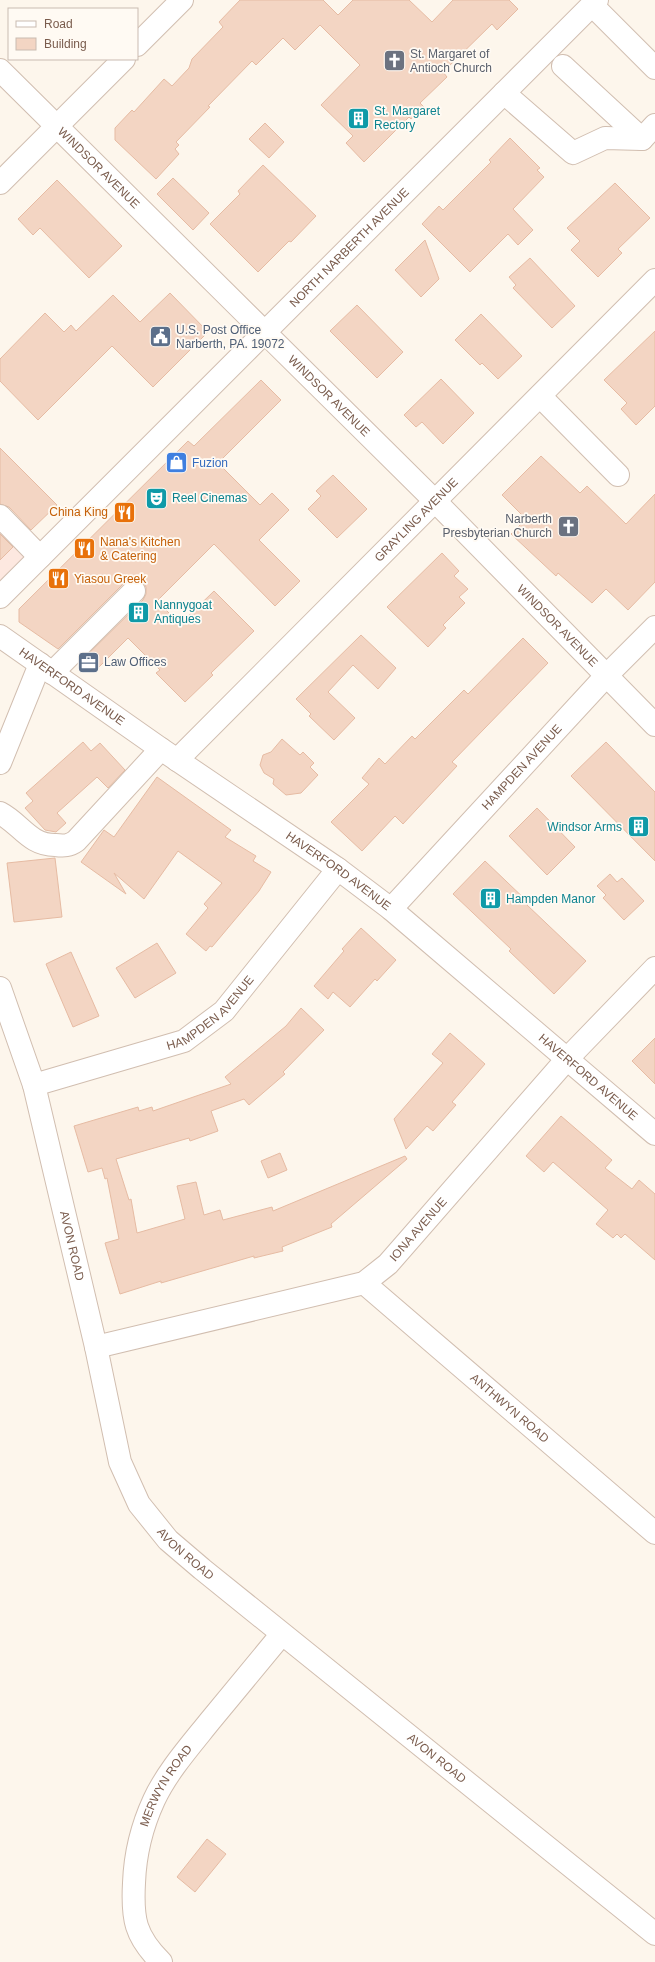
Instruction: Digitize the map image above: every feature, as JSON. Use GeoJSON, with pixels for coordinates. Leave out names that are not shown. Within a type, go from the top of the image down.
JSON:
{"type":"FeatureCollection","features":[{"type":"Feature","properties":{"kind":"street"},"geometry":{"type":"LineString","coordinates":[[138,44],[182,0]]}},
{"type":"Feature","properties":{"kind":"street"},"geometry":{"type":"LineString","coordinates":[[594,3],[655,68]]}},
{"type":"Feature","properties":{"kind":"street","name":"NORTH NARBERTH AVENUE"},"geometry":{"type":"LineString","coordinates":[[0,597],[594,3]]}},
{"type":"Feature","properties":{"kind":"street"},"geometry":{"type":"LineString","coordinates":[[0,183],[123,60]]}},
{"type":"Feature","properties":{"kind":"street"},"geometry":{"type":"LineString","coordinates":[[563,66],[648,132]]}},
{"type":"Feature","properties":{"kind":"street","name":"WINDSOR AVENUE"},"geometry":{"type":"LineString","coordinates":[[0,70],[264,333],[435,500],[655,725]]}},
{"type":"Feature","properties":{"kind":"street"},"geometry":{"type":"LineString","coordinates":[[504,93],[573,154],[605,138],[648,132]]}},
{"type":"Feature","properties":{"kind":"street","name":"GRAYLING AVENUE"},"geometry":{"type":"LineString","coordinates":[[0,814],[8,818],[29,837],[45,845],[68,846],[76,841],[169,755],[435,500],[655,280]]}},
{"type":"Feature","properties":{"kind":"street"},"geometry":{"type":"LineString","coordinates":[[540,396],[618,475]]}},
{"type":"Feature","properties":{"kind":"street"},"geometry":{"type":"LineString","coordinates":[[0,516],[40,557]]}},
{"type":"Feature","properties":{"kind":"street"},"geometry":{"type":"LineString","coordinates":[[0,763],[46,669],[134,591]]}},
{"type":"Feature","properties":{"kind":"street","name":"HAMPDEN AVENUE"},"geometry":{"type":"LineString","coordinates":[[391,909],[606,676],[655,627]]}},
{"type":"Feature","properties":{"kind":"street","name":"HAVERFORD AVENUE"},"geometry":{"type":"LineString","coordinates":[[0,636],[169,755],[338,869],[391,909],[655,1134]]}},
{"type":"Feature","properties":{"kind":"street","name":"HAMPDEN AVENUE"},"geometry":{"type":"LineString","coordinates":[[34,1085],[184,1041],[224,1011],[338,869]]}},
{"type":"Feature","properties":{"kind":"street","name":"IONA AVENUE"},"geometry":{"type":"LineString","coordinates":[[96,1347],[364,1283],[388,1264],[567,1059],[655,968]]}},
{"type":"Feature","properties":{"kind":"street","name":"AVON ROAD"},"geometry":{"type":"LineString","coordinates":[[0,988],[34,1085],[96,1347],[120,1462],[139,1504],[168,1540],[282,1634],[655,1934]]}},
{"type":"Feature","properties":{"kind":"street","name":"ANTHWYN ROAD"},"geometry":{"type":"LineString","coordinates":[[364,1283],[655,1534]]}},
{"type":"Feature","properties":{"kind":"street","name":"MERWYN ROAD"},"geometry":{"type":"LineString","coordinates":[[161,1962],[140,1938],[136,1924],[133,1900],[134,1874],[144,1825],[154,1800],[189,1747],[282,1634]]}},
{"type":"Feature","properties":{"kind":"shaded area"},"geometry":{"type":"Polygon","coordinates":[[[0,517],[32,549],[0,584],[0,517]]]}},
{"type":"Feature","properties":{"kind":"building"},"geometry":{"type":"Polygon","coordinates":[[[240,0],[323,0],[338,15],[353,0],[409,0],[432,22],[453,0],[509,0],[518,9],[497,30],[492,24],[443,72],[447,77],[420,103],[424,107],[411,119],[409,117],[364,162],[346,143],[353,136],[321,105],[360,65],[320,25],[295,50],[283,38],[256,65],[252,61],[208,106],[210,107],[176,142],[179,145],[175,149],[179,154],[156,179],[115,140],[115,128],[132,110],[134,112],[164,79],[172,86],[189,68],[192,59],[223,27],[219,22],[240,0]]]}},
{"type":"Feature","properties":{"kind":"building"},"geometry":{"type":"Polygon","coordinates":[[[265,123],[284,142],[269,158],[249,139],[265,123]]]}},
{"type":"Feature","properties":{"kind":"building"},"geometry":{"type":"Polygon","coordinates":[[[510,138],[540,168],[537,170],[544,177],[513,209],[533,230],[518,245],[508,234],[470,272],[422,224],[439,206],[443,210],[491,162],[489,160],[510,138]]]}},
{"type":"Feature","properties":{"kind":"building"},"geometry":{"type":"Polygon","coordinates":[[[263,165],[316,216],[291,242],[289,241],[258,272],[210,224],[240,194],[238,191],[263,165]]]}},
{"type":"Feature","properties":{"kind":"building"},"geometry":{"type":"Polygon","coordinates":[[[173,178],[209,213],[193,230],[157,194],[173,178]]]}},
{"type":"Feature","properties":{"kind":"building"},"geometry":{"type":"Polygon","coordinates":[[[57,180],[122,246],[89,278],[40,228],[33,235],[18,219],[57,180]]]}},
{"type":"Feature","properties":{"kind":"building"},"geometry":{"type":"Polygon","coordinates":[[[615,183],[650,218],[618,249],[622,253],[598,277],[571,250],[580,241],[567,228],[615,183]]]}},
{"type":"Feature","properties":{"kind":"building"},"geometry":{"type":"Polygon","coordinates":[[[425,240],[439,279],[421,297],[395,270],[425,240]]]}},
{"type":"Feature","properties":{"kind":"building"},"geometry":{"type":"Polygon","coordinates":[[[530,258],[575,306],[552,328],[513,288],[516,285],[509,277],[530,258]]]}},
{"type":"Feature","properties":{"kind":"building"},"geometry":{"type":"Polygon","coordinates":[[[170,293],[208,332],[153,387],[112,346],[38,420],[0,381],[0,359],[45,313],[64,332],[71,325],[76,331],[113,295],[140,322],[170,293]]]}},
{"type":"Feature","properties":{"kind":"building"},"geometry":{"type":"Polygon","coordinates":[[[357,305],[403,352],[377,378],[330,331],[357,305]]]}},
{"type":"Feature","properties":{"kind":"building"},"geometry":{"type":"Polygon","coordinates":[[[481,314],[522,356],[498,379],[482,363],[480,365],[455,340],[481,314]]]}},
{"type":"Feature","properties":{"kind":"building"},"geometry":{"type":"Polygon","coordinates":[[[655,331],[655,406],[636,425],[621,409],[627,403],[604,380],[655,331]]]}},
{"type":"Feature","properties":{"kind":"building"},"geometry":{"type":"Polygon","coordinates":[[[441,379],[474,413],[443,444],[422,422],[416,427],[404,415],[441,379]]]}},
{"type":"Feature","properties":{"kind":"building"},"geometry":{"type":"Polygon","coordinates":[[[261,380],[281,400],[218,463],[260,505],[272,493],[289,510],[259,540],[300,581],[275,606],[214,544],[157,601],[180,624],[214,591],[254,631],[211,673],[213,675],[185,702],[156,673],[160,670],[128,638],[94,672],[79,663],[143,600],[146,594],[146,587],[143,582],[137,579],[130,579],[125,582],[58,649],[19,622],[19,609],[188,441],[194,446],[261,380]]]}},
{"type":"Feature","properties":{"kind":"building"},"geometry":{"type":"Polygon","coordinates":[[[0,448],[57,505],[31,530],[9,507],[0,504],[0,448]]]}},
{"type":"Feature","properties":{"kind":"building","name":"Narberth Presbyterian Church"},"geometry":{"type":"Polygon","coordinates":[[[541,456],[580,493],[587,486],[626,524],[655,494],[655,582],[628,610],[606,589],[592,603],[558,573],[556,576],[511,534],[526,519],[502,495],[541,456]]]}},
{"type":"Feature","properties":{"kind":"building"},"geometry":{"type":"Polygon","coordinates":[[[333,475],[367,509],[337,538],[308,509],[321,496],[316,491],[333,475]]]}},
{"type":"Feature","properties":{"kind":"building"},"geometry":{"type":"Polygon","coordinates":[[[0,534],[13,547],[0,560],[0,534]]]}},
{"type":"Feature","properties":{"kind":"building"},"geometry":{"type":"Polygon","coordinates":[[[442,553],[459,571],[454,576],[468,589],[459,597],[465,603],[443,625],[446,628],[428,647],[387,607],[442,553]]]}},
{"type":"Feature","properties":{"kind":"building"},"geometry":{"type":"Polygon","coordinates":[[[361,635],[396,668],[378,689],[353,665],[328,692],[355,718],[334,740],[309,716],[311,714],[296,699],[361,635]]]}},
{"type":"Feature","properties":{"kind":"building"},"geometry":{"type":"Polygon","coordinates":[[[523,638],[548,663],[452,762],[457,766],[403,824],[395,816],[362,851],[331,822],[369,784],[362,778],[379,758],[385,764],[412,736],[415,739],[464,690],[468,694],[523,638]]]}},
{"type":"Feature","properties":{"kind":"building"},"geometry":{"type":"Polygon","coordinates":[[[282,739],[300,755],[303,752],[314,763],[310,767],[318,775],[301,793],[286,795],[273,784],[274,779],[264,773],[260,765],[263,755],[271,752],[282,739]]]}},
{"type":"Feature","properties":{"kind":"building"},"geometry":{"type":"Polygon","coordinates":[[[83,742],[91,751],[100,743],[125,770],[108,788],[97,777],[57,813],[66,823],[56,832],[45,830],[25,808],[33,801],[26,793],[83,742]]]}},
{"type":"Feature","properties":{"kind":"building","name":"Windsor Arms"},"geometry":{"type":"Polygon","coordinates":[[[606,742],[655,792],[655,861],[571,776],[606,742]]]}},
{"type":"Feature","properties":{"kind":"building"},"geometry":{"type":"Polygon","coordinates":[[[157,777],[231,830],[225,837],[256,856],[253,861],[271,872],[259,891],[212,947],[210,946],[206,951],[186,934],[208,908],[204,904],[222,883],[178,851],[144,899],[114,873],[126,894],[81,862],[104,830],[114,837],[157,777]]]}},
{"type":"Feature","properties":{"kind":"building"},"geometry":{"type":"Polygon","coordinates":[[[537,808],[575,847],[547,875],[509,836],[537,808]]]}},
{"type":"Feature","properties":{"kind":"building"},"geometry":{"type":"Polygon","coordinates":[[[55,858],[62,917],[14,922],[7,863],[55,858]]]}},
{"type":"Feature","properties":{"kind":"building"},"geometry":{"type":"Polygon","coordinates":[[[485,861],[529,903],[527,905],[586,961],[554,994],[509,951],[511,949],[453,894],[485,861]]]}},
{"type":"Feature","properties":{"kind":"building"},"geometry":{"type":"Polygon","coordinates":[[[610,874],[617,882],[622,878],[644,901],[624,920],[603,898],[606,895],[597,886],[610,874]]]}},
{"type":"Feature","properties":{"kind":"building"},"geometry":{"type":"Polygon","coordinates":[[[361,928],[396,960],[377,981],[375,979],[350,1007],[333,992],[328,999],[314,986],[344,951],[342,949],[361,928]]]}},
{"type":"Feature","properties":{"kind":"building"},"geometry":{"type":"Polygon","coordinates":[[[157,943],[176,973],[135,998],[116,968],[157,943]]]}},
{"type":"Feature","properties":{"kind":"building"},"geometry":{"type":"Polygon","coordinates":[[[71,952],[99,1016],[73,1027],[46,964],[71,952]]]}},
{"type":"Feature","properties":{"kind":"building"},"geometry":{"type":"Polygon","coordinates":[[[301,1008],[324,1030],[283,1072],[285,1074],[249,1105],[244,1099],[211,1111],[218,1131],[190,1141],[189,1138],[116,1159],[129,1200],[131,1199],[137,1233],[185,1219],[177,1186],[196,1182],[204,1215],[220,1210],[223,1220],[272,1207],[273,1211],[405,1156],[407,1159],[331,1224],[332,1227],[282,1247],[283,1251],[254,1258],[254,1256],[161,1283],[161,1281],[120,1294],[105,1243],[119,1239],[107,1178],[105,1179],[102,1168],[88,1172],[74,1126],[138,1107],[139,1111],[152,1107],[153,1111],[231,1084],[225,1077],[286,1026],[301,1008]]]}},
{"type":"Feature","properties":{"kind":"building"},"geometry":{"type":"Polygon","coordinates":[[[450,1033],[485,1064],[452,1102],[456,1105],[433,1131],[427,1126],[406,1149],[394,1119],[443,1063],[432,1054],[450,1033]]]}},
{"type":"Feature","properties":{"kind":"building"},"geometry":{"type":"Polygon","coordinates":[[[655,1038],[655,1084],[632,1061],[655,1038]]]}},
{"type":"Feature","properties":{"kind":"building"},"geometry":{"type":"Polygon","coordinates":[[[561,1116],[612,1160],[605,1168],[632,1189],[639,1180],[655,1194],[655,1260],[625,1234],[621,1238],[617,1234],[613,1238],[596,1224],[608,1210],[553,1162],[544,1172],[526,1156],[561,1116]]]}},
{"type":"Feature","properties":{"kind":"building"},"geometry":{"type":"Polygon","coordinates":[[[280,1153],[287,1170],[268,1178],[261,1161],[280,1153]]]}},
{"type":"Feature","properties":{"kind":"building"},"geometry":{"type":"Polygon","coordinates":[[[207,1839],[226,1854],[195,1892],[177,1877],[207,1839]]]}},
{"type":"Feature","properties":{"kind":"place","name":"St. Margaret of Antioch Church"},"geometry":{"type":"Point","coordinates":[394,61]}},
{"type":"Feature","properties":{"kind":"place","name":"St. Margaret Rectory"},"geometry":{"type":"Point","coordinates":[358,118]}},
{"type":"Feature","properties":{"kind":"place","name":"U.S. Post Office Narberth, PA. 19072"},"geometry":{"type":"Point","coordinates":[160,337]}},
{"type":"Feature","properties":{"kind":"place","name":"Fuzion"},"geometry":{"type":"Point","coordinates":[176,463]}},
{"type":"Feature","properties":{"kind":"place","name":"Reel Cinemas"},"geometry":{"type":"Point","coordinates":[156,498]}},
{"type":"Feature","properties":{"kind":"place","name":"China King"},"geometry":{"type":"Point","coordinates":[124,512]}},
{"type":"Feature","properties":{"kind":"place","name":"Narberth Presbyterian Church"},"geometry":{"type":"Point","coordinates":[568,526]}},
{"type":"Feature","properties":{"kind":"place","name":"Nana's Kitchen & Catering"},"geometry":{"type":"Point","coordinates":[85,549]}},
{"type":"Feature","properties":{"kind":"place","name":"Yiasou Greek"},"geometry":{"type":"Point","coordinates":[58,579]}},
{"type":"Feature","properties":{"kind":"place","name":"Nannygoat Antiques"},"geometry":{"type":"Point","coordinates":[139,612]}},
{"type":"Feature","properties":{"kind":"place","name":"Law Offices"},"geometry":{"type":"Point","coordinates":[88,662]}},
{"type":"Feature","properties":{"kind":"place","name":"Windsor Arms"},"geometry":{"type":"Point","coordinates":[638,827]}},
{"type":"Feature","properties":{"kind":"place","name":"Hampden Manor"},"geometry":{"type":"Point","coordinates":[491,899]}}]}
